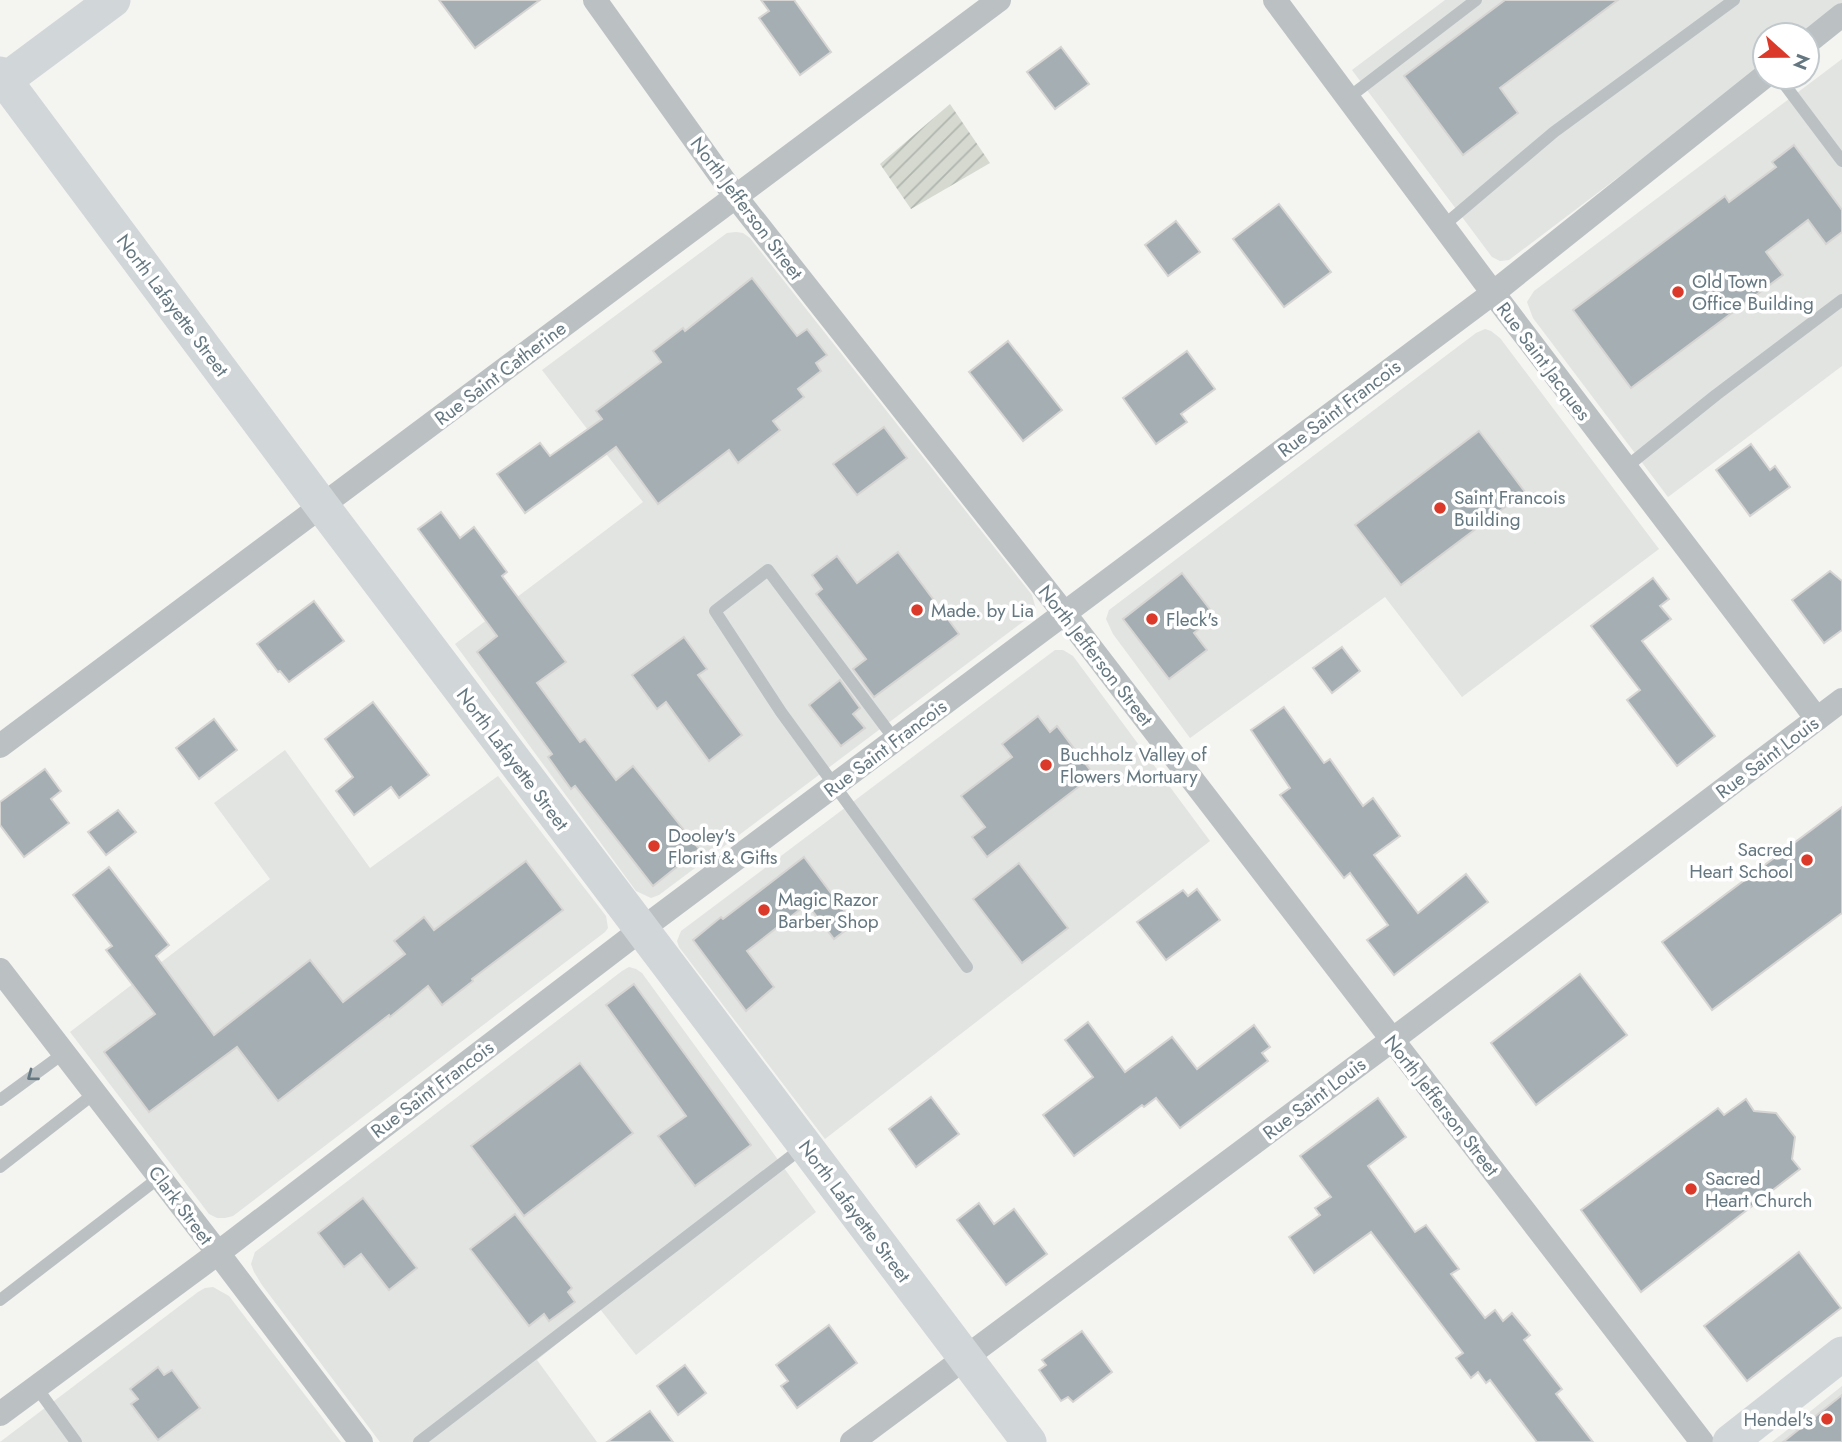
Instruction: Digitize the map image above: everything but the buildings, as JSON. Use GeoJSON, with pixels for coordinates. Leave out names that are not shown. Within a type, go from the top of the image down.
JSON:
{"type":"FeatureCollection","features":[{"type":"Feature","properties":{"kind":"street"},"geometry":{"type":"LineString","coordinates":[[2,80],[113,0]]}},
{"type":"Feature","properties":{"kind":"street","name":"North Jefferson Street"},"geometry":{"type":"LineString","coordinates":[[595,0],[735,196],[1065,613],[1702,1442]]}},
{"type":"Feature","properties":{"kind":"street","name":"Rue Saint Catherine"},"geometry":{"type":"LineString","coordinates":[[0,746],[999,0]]}},
{"type":"Feature","properties":{"kind":"street","name":"Rue Saint Jacques"},"geometry":{"type":"LineString","coordinates":[[1275,0],[1816,719]]}},
{"type":"Feature","properties":{"kind":"street"},"geometry":{"type":"LineString","coordinates":[[1821,32],[1842,15]]}},
{"type":"Feature","properties":{"kind":"street","name":"North Lafayette Street"},"geometry":{"type":"LineString","coordinates":[[2,80],[1029,1442]]}},
{"type":"Feature","properties":{"kind":"street","name":"Rue Saint Francois"},"geometry":{"type":"LineString","coordinates":[[0,1414],[218,1253],[642,929],[1493,293],[1751,87]]}},
{"type":"Feature","properties":{"kind":"street","name":"Rue Saint Louis"},"geometry":{"type":"LineString","coordinates":[[852,1442],[1392,1040],[1842,700]]}},
{"type":"Feature","properties":{"kind":"street","name":"Clark Street"},"geometry":{"type":"LineString","coordinates":[[0,970],[361,1442]]}},
{"type":"Feature","properties":{"kind":"street"},"geometry":{"type":"LineString","coordinates":[[1730,1442],[1842,1354]]}},
{"type":"Feature","properties":{"kind":"lane"},"geometry":{"type":"LineString","coordinates":[[1348,98],[1476,0]]}},
{"type":"Feature","properties":{"kind":"lane"},"geometry":{"type":"LineString","coordinates":[[1443,226],[1555,132],[1734,0]]}},
{"type":"Feature","properties":{"kind":"lane"},"geometry":{"type":"LineString","coordinates":[[1838,0],[1842,6]]}},
{"type":"Feature","properties":{"kind":"lane"},"geometry":{"type":"LineString","coordinates":[[1790,91],[1842,161]]}},
{"type":"Feature","properties":{"kind":"lane"},"geometry":{"type":"LineString","coordinates":[[1625,468],[1842,300]]}},
{"type":"Feature","properties":{"kind":"lane"},"geometry":{"type":"LineString","coordinates":[[895,740],[768,570],[715,611],[781,712],[967,967]]}},
{"type":"Feature","properties":{"kind":"lane"},"geometry":{"type":"LineString","coordinates":[[0,1100],[64,1053]]}},
{"type":"Feature","properties":{"kind":"lane"},"geometry":{"type":"LineString","coordinates":[[0,1167],[95,1093]]}},
{"type":"Feature","properties":{"kind":"lane"},"geometry":{"type":"LineString","coordinates":[[419,1442],[806,1146]]}},
{"type":"Feature","properties":{"kind":"lane"},"geometry":{"type":"LineString","coordinates":[[0,1300],[160,1177]]}},
{"type":"Feature","properties":{"kind":"lane"},"geometry":{"type":"LineString","coordinates":[[37,1388],[76,1442]]}},
{"type":"Feature","properties":{"kind":"shaded area"},"geometry":{"type":"Polygon","coordinates":[[[1445,0],[1842,0],[1842,7],[1821,23],[1751,21],[1751,77],[1509,260],[1500,261],[1492,257],[1352,70],[1445,0]]]}},
{"type":"Feature","properties":{"kind":"shaded area"},"geometry":{"type":"Polygon","coordinates":[[[1842,59],[1842,366],[1668,497],[1533,318],[1527,302],[1534,291],[1800,91],[1821,91],[1821,75],[1842,59]]]}},
{"type":"Feature","properties":{"kind":"shaded area"},"geometry":{"type":"Polygon","coordinates":[[[950,104],[990,163],[911,209],[880,164],[950,104]]]}},
{"type":"Feature","properties":{"kind":"shaded area"},"geometry":{"type":"Polygon","coordinates":[[[736,232],[750,238],[1032,595],[1036,609],[1032,615],[659,895],[651,898],[636,891],[455,644],[643,502],[542,370],[727,233],[736,232]]]}},
{"type":"Feature","properties":{"kind":"shaded area"},"geometry":{"type":"Polygon","coordinates":[[[1485,329],[1500,338],[1659,549],[1462,697],[1385,597],[1190,738],[1113,634],[1106,619],[1109,610],[1476,333],[1485,329]]]}},
{"type":"Feature","properties":{"kind":"shaded area"},"geometry":{"type":"Polygon","coordinates":[[[1055,650],[1063,650],[1073,656],[1210,841],[825,1139],[679,947],[677,941],[681,931],[1055,650]]]}},
{"type":"Feature","properties":{"kind":"shaded area"},"geometry":{"type":"Polygon","coordinates":[[[285,750],[370,868],[498,776],[606,916],[608,928],[233,1216],[217,1218],[209,1214],[70,1032],[270,879],[214,803],[285,750]]]}},
{"type":"Feature","properties":{"kind":"shaded area"},"geometry":{"type":"Polygon","coordinates":[[[629,967],[642,973],[816,1212],[636,1355],[600,1309],[537,1360],[597,1442],[380,1442],[262,1285],[251,1264],[255,1252],[629,967]]]}},
{"type":"Feature","properties":{"kind":"shaded area"},"geometry":{"type":"Polygon","coordinates":[[[213,1287],[229,1296],[341,1442],[0,1442],[198,1292],[213,1287]]]}},
{"type":"Feature","properties":{"kind":"shaded area","name":"Hendel's"},"geometry":{"type":"Polygon","coordinates":[[[1842,1386],[1842,1442],[1772,1442],[1842,1386]]]}},
{"type":"Feature","properties":{"kind":"place","name":"Old Town Office Building"},"geometry":{"type":"Point","coordinates":[1678,292]}},
{"type":"Feature","properties":{"kind":"place","name":"Saint Francois Building"},"geometry":{"type":"Point","coordinates":[1440,508]}},
{"type":"Feature","properties":{"kind":"place","name":"Made. by Lia"},"geometry":{"type":"Point","coordinates":[917,610]}},
{"type":"Feature","properties":{"kind":"place","name":"Fleck's"},"geometry":{"type":"Point","coordinates":[1152,619]}},
{"type":"Feature","properties":{"kind":"place","name":"Buchholz Valley of Flowers Mortuary"},"geometry":{"type":"Point","coordinates":[1046,765]}},
{"type":"Feature","properties":{"kind":"place","name":"Dooley's Florist & Gifts"},"geometry":{"type":"Point","coordinates":[654,846]}},
{"type":"Feature","properties":{"kind":"place","name":"Sacred Heart School"},"geometry":{"type":"Point","coordinates":[1807,860]}},
{"type":"Feature","properties":{"kind":"place","name":"Magic Razor Barber Shop"},"geometry":{"type":"Point","coordinates":[764,910]}},
{"type":"Feature","properties":{"kind":"place","name":"Sacred Heart Church"},"geometry":{"type":"Point","coordinates":[1691,1189]}},
{"type":"Feature","properties":{"kind":"place","name":"Hendel's"},"geometry":{"type":"Point","coordinates":[1827,1419]}}]}
